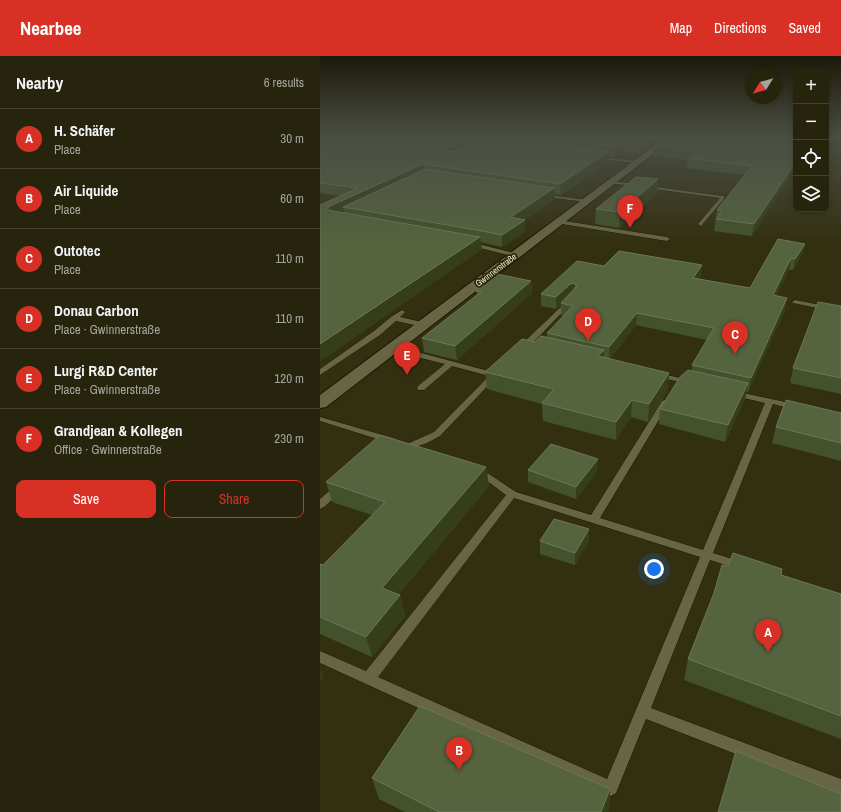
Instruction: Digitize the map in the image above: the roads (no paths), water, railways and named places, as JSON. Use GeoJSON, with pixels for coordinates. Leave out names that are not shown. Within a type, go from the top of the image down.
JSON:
{"type":"FeatureCollection","features":[{"type":"Feature","properties":{"kind":"street","name":"Gwinnerstraße"},"geometry":{"type":"LineString","coordinates":[[320,403],[624,172]]}},
{"type":"Feature","properties":{"kind":"lane"},"geometry":{"type":"LineString","coordinates":[[612,182],[722,197],[722,199],[701,224]]}},
{"type":"Feature","properties":{"kind":"lane"},"geometry":{"type":"LineString","coordinates":[[533,193],[586,201]]}},
{"type":"Feature","properties":{"kind":"lane"},"geometry":{"type":"LineString","coordinates":[[558,222],[667,239]]}},
{"type":"Feature","properties":{"kind":"lane"},"geometry":{"type":"LineString","coordinates":[[460,242],[516,255]]}},
{"type":"Feature","properties":{"kind":"lane"},"geometry":{"type":"LineString","coordinates":[[527,347],[572,298]]}},
{"type":"Feature","properties":{"kind":"lane"},"geometry":{"type":"LineString","coordinates":[[795,302],[841,310]]}},
{"type":"Feature","properties":{"kind":"lane"},"geometry":{"type":"LineString","coordinates":[[320,373],[377,333],[402,312]]}},
{"type":"Feature","properties":{"kind":"lane"},"geometry":{"type":"LineString","coordinates":[[393,318],[423,325]]}},
{"type":"Feature","properties":{"kind":"lane"},"geometry":{"type":"LineString","coordinates":[[392,348],[494,375]]}},
{"type":"Feature","properties":{"kind":"lane"},"geometry":{"type":"LineString","coordinates":[[420,388],[451,364]]}},
{"type":"Feature","properties":{"kind":"lane"},"geometry":{"type":"LineString","coordinates":[[410,446],[437,434],[505,365]]}},
{"type":"Feature","properties":{"kind":"lane"},"geometry":{"type":"LineString","coordinates":[[649,373],[676,387],[695,384]]}},
{"type":"Feature","properties":{"kind":"lane"},"geometry":{"type":"LineString","coordinates":[[594,520],[676,387]]}},
{"type":"Feature","properties":{"kind":"lane"},"geometry":{"type":"LineString","coordinates":[[725,390],[806,409]]}},
{"type":"Feature","properties":{"kind":"lane"},"geometry":{"type":"LineString","coordinates":[[320,657],[612,788],[770,401]]}},
{"type":"Feature","properties":{"kind":"lane"},"geometry":{"type":"LineString","coordinates":[[321,419],[410,446],[421,452]]}},
{"type":"Feature","properties":{"kind":"lane"},"geometry":{"type":"LineString","coordinates":[[380,451],[391,441]]}},
{"type":"Feature","properties":{"kind":"lane"},"geometry":{"type":"LineString","coordinates":[[466,469],[486,476],[512,494],[751,569]]}},
{"type":"Feature","properties":{"kind":"lane"},"geometry":{"type":"LineString","coordinates":[[320,506],[347,480]]}},
{"type":"Feature","properties":{"kind":"lane"},"geometry":{"type":"LineString","coordinates":[[368,679],[512,494]]}},
{"type":"Feature","properties":{"kind":"lane"},"geometry":{"type":"LineString","coordinates":[[643,711],[841,787]]}},
{"type":"Feature","properties":{"kind":"place","name":"Grandjean & Kollegen"},"geometry":{"type":"Point","coordinates":[630,228]}},
{"type":"Feature","properties":{"kind":"place","name":"Donau Carbon"},"geometry":{"type":"Point","coordinates":[588,341]}},
{"type":"Feature","properties":{"kind":"place","name":"Outotec"},"geometry":{"type":"Point","coordinates":[735,354]}},
{"type":"Feature","properties":{"kind":"place","name":"Lurgi R&D Center"},"geometry":{"type":"Point","coordinates":[407,375]}},
{"type":"Feature","properties":{"kind":"place","name":"H. Schäfer"},"geometry":{"type":"Point","coordinates":[768,652]}},
{"type":"Feature","properties":{"kind":"place","name":"Air Liquide"},"geometry":{"type":"Point","coordinates":[459,770]}}]}
